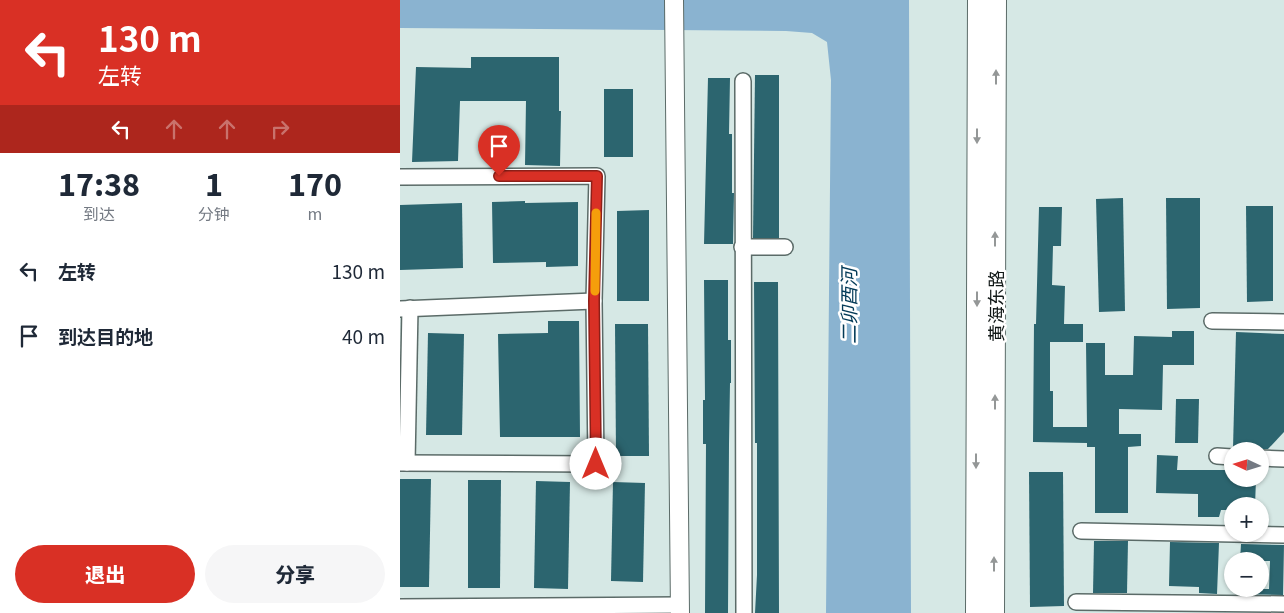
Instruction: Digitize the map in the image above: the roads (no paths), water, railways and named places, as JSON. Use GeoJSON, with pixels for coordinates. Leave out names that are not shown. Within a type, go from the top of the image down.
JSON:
{"type":"FeatureCollection","features":[{"type":"Feature","properties":{"kind":"main road","name":"黄海东路"},"geometry":{"type":"LineString","coordinates":[[976,613],[978,0]]}},
{"type":"Feature","properties":{"kind":"main road","name":"黄海东路"},"geometry":{"type":"LineString","coordinates":[[994,613],[996,0]]}},
{"type":"Feature","properties":{"kind":"street"},"geometry":{"type":"LineString","coordinates":[[400,607],[680,609],[674,0]]}},
{"type":"Feature","properties":{"kind":"street"},"geometry":{"type":"LineString","coordinates":[[743,81],[744,613]]}},
{"type":"Feature","properties":{"kind":"street"},"geometry":{"type":"LineString","coordinates":[[400,177],[597,176],[594,301],[596,464],[403,463],[405,308],[594,301]]}},
{"type":"Feature","properties":{"kind":"street"},"geometry":{"type":"LineString","coordinates":[[742,247],[785,247]]}},
{"type":"Feature","properties":{"kind":"street"},"geometry":{"type":"LineString","coordinates":[[1212,321],[1284,322]]}},
{"type":"Feature","properties":{"kind":"street"},"geometry":{"type":"LineString","coordinates":[[1269,458],[1284,459]]}},
{"type":"Feature","properties":{"kind":"street"},"geometry":{"type":"LineString","coordinates":[[1081,531],[1284,535]]}},
{"type":"Feature","properties":{"kind":"street"},"geometry":{"type":"LineString","coordinates":[[1076,602],[1284,604]]}},
{"type":"Feature","properties":{"kind":"water","name":"二卯酉河"},"geometry":{"type":"Polygon","coordinates":[[[400,0],[909,0],[911,613],[826,613],[831,80],[827,42],[812,33],[786,31],[400,28],[400,0]]]}}]}
